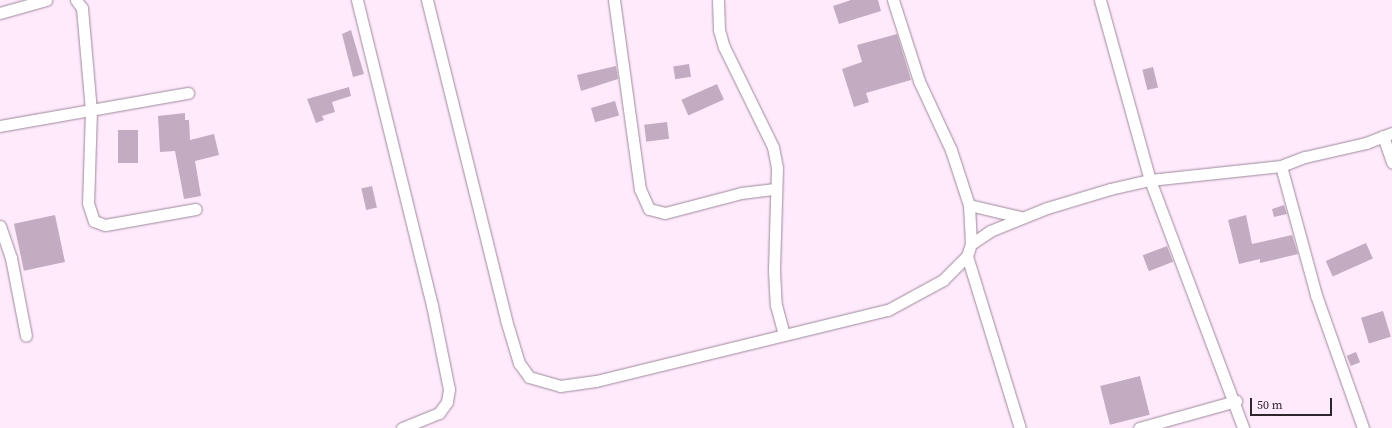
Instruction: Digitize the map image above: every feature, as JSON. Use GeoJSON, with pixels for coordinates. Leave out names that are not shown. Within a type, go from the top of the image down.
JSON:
{"type":"FeatureCollection","features":[{"type":"Feature","properties":{"kind":"street"},"geometry":{"type":"LineString","coordinates":[[0,13],[46,0]]}},
{"type":"Feature","properties":{"kind":"street"},"geometry":{"type":"LineString","coordinates":[[76,0],[82,8],[91,110],[88,202],[94,221],[105,225],[196,209]]}},
{"type":"Feature","properties":{"kind":"street"},"geometry":{"type":"LineString","coordinates":[[357,0],[432,305],[449,389],[447,402],[439,413],[402,428]]}},
{"type":"Feature","properties":{"kind":"street"},"geometry":{"type":"LineString","coordinates":[[427,0],[506,320],[524,373],[544,383],[572,385],[888,310],[943,280],[967,256],[971,244],[969,205],[951,150],[919,81],[893,0]]}},
{"type":"Feature","properties":{"kind":"street"},"geometry":{"type":"LineString","coordinates":[[614,0],[640,189],[649,209],[665,213],[741,193],[775,189]]}},
{"type":"Feature","properties":{"kind":"street"},"geometry":{"type":"LineString","coordinates":[[718,0],[719,30],[724,47],[773,147],[777,168],[775,189],[776,305],[784,335]]}},
{"type":"Feature","properties":{"kind":"street"},"geometry":{"type":"LineString","coordinates":[[1100,0],[1150,180],[1236,401],[1243,428]]}},
{"type":"Feature","properties":{"kind":"street"},"geometry":{"type":"LineString","coordinates":[[0,126],[188,93]]}},
{"type":"Feature","properties":{"kind":"street"},"geometry":{"type":"LineString","coordinates":[[971,244],[1020,217],[1110,189],[1150,180],[1281,166],[1388,134],[1392,162]]}},
{"type":"Feature","properties":{"kind":"street"},"geometry":{"type":"LineString","coordinates":[[1281,166],[1316,295],[1363,428]]}},
{"type":"Feature","properties":{"kind":"street"},"geometry":{"type":"LineString","coordinates":[[969,205],[1020,217]]}},
{"type":"Feature","properties":{"kind":"street"},"geometry":{"type":"LineString","coordinates":[[0,226],[11,258],[26,336]]}},
{"type":"Feature","properties":{"kind":"street"},"geometry":{"type":"LineString","coordinates":[[967,256],[1020,428]]}},
{"type":"Feature","properties":{"kind":"street"},"geometry":{"type":"LineString","coordinates":[[1139,428],[1236,401]]}},
{"type":"Feature","properties":{"kind":"building"},"geometry":{"type":"Polygon","coordinates":[[[851,0],[878,0],[881,11],[839,24],[833,6],[851,0]]]}},
{"type":"Feature","properties":{"kind":"building"},"geometry":{"type":"Polygon","coordinates":[[[351,30],[364,74],[353,77],[342,34],[351,30]]]}},
{"type":"Feature","properties":{"kind":"building"},"geometry":{"type":"Polygon","coordinates":[[[897,34],[911,80],[866,93],[869,102],[854,107],[842,69],[862,62],[857,45],[897,34]]]}},
{"type":"Feature","properties":{"kind":"building"},"geometry":{"type":"Polygon","coordinates":[[[689,64],[691,77],[675,79],[673,67],[689,64]]]}},
{"type":"Feature","properties":{"kind":"building"},"geometry":{"type":"Polygon","coordinates":[[[616,66],[618,79],[581,91],[577,75],[616,66]]]}},
{"type":"Feature","properties":{"kind":"building"},"geometry":{"type":"Polygon","coordinates":[[[1153,67],[1158,87],[1147,90],[1142,70],[1153,67]]]}},
{"type":"Feature","properties":{"kind":"building"},"geometry":{"type":"Polygon","coordinates":[[[717,84],[724,100],[688,115],[681,100],[717,84]]]}},
{"type":"Feature","properties":{"kind":"building"},"geometry":{"type":"Polygon","coordinates":[[[349,87],[351,96],[332,102],[335,112],[322,116],[324,120],[316,123],[307,99],[349,87]]]}},
{"type":"Feature","properties":{"kind":"building"},"geometry":{"type":"Polygon","coordinates":[[[615,101],[619,115],[595,122],[591,108],[615,101]]]}},
{"type":"Feature","properties":{"kind":"building"},"geometry":{"type":"Polygon","coordinates":[[[185,113],[185,120],[189,120],[190,140],[214,134],[219,155],[195,161],[201,196],[184,199],[175,151],[160,152],[158,116],[185,113]]]}},
{"type":"Feature","properties":{"kind":"building"},"geometry":{"type":"Polygon","coordinates":[[[667,122],[669,139],[646,142],[644,125],[667,122]]]}},
{"type":"Feature","properties":{"kind":"building"},"geometry":{"type":"Polygon","coordinates":[[[118,130],[138,130],[138,163],[118,163],[118,130]]]}},
{"type":"Feature","properties":{"kind":"building"},"geometry":{"type":"Polygon","coordinates":[[[372,186],[377,207],[366,210],[361,188],[372,186]]]}},
{"type":"Feature","properties":{"kind":"building"},"geometry":{"type":"Polygon","coordinates":[[[1284,205],[1287,214],[1274,217],[1272,209],[1284,205]]]}},
{"type":"Feature","properties":{"kind":"building"},"geometry":{"type":"Polygon","coordinates":[[[55,215],[65,262],[24,271],[14,224],[55,215]]]}},
{"type":"Feature","properties":{"kind":"building"},"geometry":{"type":"Polygon","coordinates":[[[1246,215],[1252,244],[1292,235],[1298,254],[1260,263],[1260,259],[1239,264],[1228,220],[1246,215]]]}},
{"type":"Feature","properties":{"kind":"building"},"geometry":{"type":"Polygon","coordinates":[[[1366,243],[1373,259],[1333,276],[1326,261],[1366,243]]]}},
{"type":"Feature","properties":{"kind":"building"},"geometry":{"type":"Polygon","coordinates":[[[1167,246],[1173,262],[1149,271],[1143,255],[1167,246]]]}},
{"type":"Feature","properties":{"kind":"building"},"geometry":{"type":"Polygon","coordinates":[[[1383,311],[1391,337],[1369,344],[1361,318],[1383,311]]]}},
{"type":"Feature","properties":{"kind":"building"},"geometry":{"type":"Polygon","coordinates":[[[1356,352],[1360,362],[1351,366],[1347,356],[1356,352]]]}},
{"type":"Feature","properties":{"kind":"building"},"geometry":{"type":"Polygon","coordinates":[[[1140,376],[1150,415],[1110,425],[1100,386],[1140,376]]]}}]}
